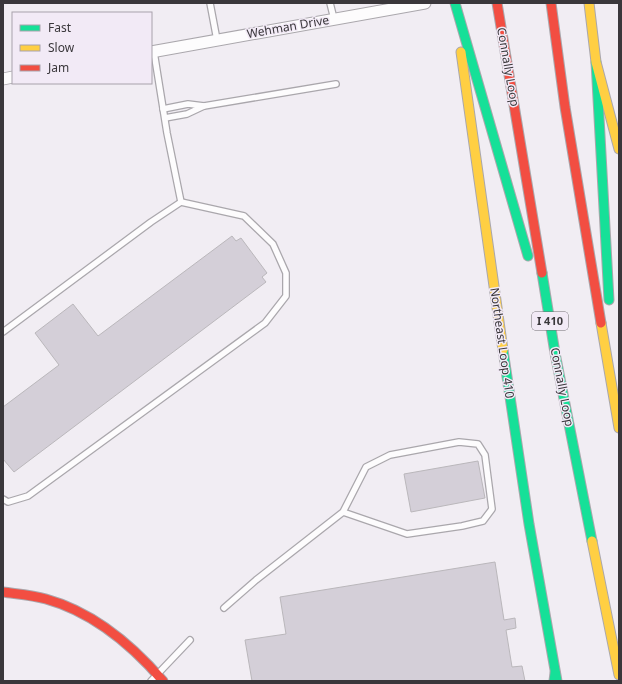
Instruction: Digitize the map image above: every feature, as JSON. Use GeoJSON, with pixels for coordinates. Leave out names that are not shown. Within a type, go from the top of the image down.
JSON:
{"type":"FeatureCollection","features":[{"type":"Feature","properties":{"kind":"main road"},"geometry":{"type":"LineString","coordinates":[[455,3],[529,262]]}},
{"type":"Feature","properties":{"kind":"main road","name":"Northeast Loop 410"},"geometry":{"type":"LineString","coordinates":[[455,3],[514,428],[555,678]]}},
{"type":"Feature","properties":{"kind":"main road","name":"Connally Loop"},"geometry":{"type":"LineString","coordinates":[[496,3],[555,353],[613,638],[619,675]]}},
{"type":"Feature","properties":{"kind":"main road"},"geometry":{"type":"LineString","coordinates":[[551,3],[565,107],[619,428]]}},
{"type":"Feature","properties":{"kind":"main road"},"geometry":{"type":"LineString","coordinates":[[589,3],[596,62],[609,307]]}},
{"type":"Feature","properties":{"kind":"main road"},"geometry":{"type":"LineString","coordinates":[[596,62],[619,149]]}},
{"type":"Feature","properties":{"kind":"main road"},"geometry":{"type":"LineString","coordinates":[[534,277],[555,353]]}},
{"type":"Feature","properties":{"kind":"main road"},"geometry":{"type":"LineString","coordinates":[[610,323],[614,402]]}},
{"type":"Feature","properties":{"kind":"main road"},"geometry":{"type":"LineString","coordinates":[[3,592],[57,602],[97,622],[124,641],[157,679]]}},
{"type":"Feature","properties":{"kind":"street","name":"Wehman Drive"},"geometry":{"type":"LineString","coordinates":[[153,52],[425,3]]}},
{"type":"Feature","properties":{"kind":"lane"},"geometry":{"type":"LineString","coordinates":[[210,3],[217,40]]}},
{"type":"Feature","properties":{"kind":"lane"},"geometry":{"type":"LineString","coordinates":[[330,3],[334,19]]}},
{"type":"Feature","properties":{"kind":"lane"},"geometry":{"type":"LineString","coordinates":[[153,52],[164,118],[181,202]]}},
{"type":"Feature","properties":{"kind":"lane"},"geometry":{"type":"LineString","coordinates":[[164,118],[187,114],[204,106],[336,84]]}},
{"type":"Feature","properties":{"kind":"lane"},"geometry":{"type":"LineString","coordinates":[[163,109],[188,104],[204,106]]}},
{"type":"Feature","properties":{"kind":"lane"},"geometry":{"type":"LineString","coordinates":[[3,332],[151,222],[181,202],[244,216],[273,244],[286,273],[286,296],[265,323],[28,496],[8,502],[3,499]]}},
{"type":"Feature","properties":{"kind":"lane"},"geometry":{"type":"LineString","coordinates":[[224,608],[256,580],[343,512],[366,467],[390,455],[459,442],[478,444],[485,455],[492,509],[483,521],[462,526],[406,534],[343,512]]}},
{"type":"Feature","properties":{"kind":"lane"},"geometry":{"type":"LineString","coordinates":[[157,679],[190,640]]}},
{"type":"Feature","properties":{"kind":"building"},"geometry":{"type":"Polygon","coordinates":[[[232,236],[236,241],[241,238],[267,273],[262,277],[266,282],[14,472],[3,459],[3,407],[59,365],[35,333],[73,304],[98,336],[232,236]]]}},
{"type":"Feature","properties":{"kind":"building"},"geometry":{"type":"Polygon","coordinates":[[[478,461],[485,498],[411,512],[404,474],[478,461]]]}},
{"type":"Feature","properties":{"kind":"building"},"geometry":{"type":"Polygon","coordinates":[[[495,562],[504,620],[515,618],[516,628],[506,630],[512,667],[522,666],[525,681],[252,681],[245,640],[286,634],[280,597],[495,562]]]}},
{"type":"Feature","properties":{"kind":"traffic: fast"},"geometry":{"type":"LineString","coordinates":[[455,3],[528,256]]}},
{"type":"Feature","properties":{"kind":"traffic: fast"},"geometry":{"type":"LineString","coordinates":[[596,62],[609,300]]}},
{"type":"Feature","properties":{"kind":"traffic: fast"},"geometry":{"type":"LineString","coordinates":[[542,273],[555,353],[592,541]]}},
{"type":"Feature","properties":{"kind":"traffic: fast"},"geometry":{"type":"LineString","coordinates":[[503,350],[529,524],[557,681]]}},
{"type":"Feature","properties":{"kind":"traffic: fast"},"geometry":{"type":"LineString","coordinates":[[554,681],[555,673]]}},
{"type":"Feature","properties":{"kind":"traffic: slow"},"geometry":{"type":"LineString","coordinates":[[589,3],[596,62],[619,149]]}},
{"type":"Feature","properties":{"kind":"traffic: slow"},"geometry":{"type":"LineString","coordinates":[[461,52],[503,350]]}},
{"type":"Feature","properties":{"kind":"traffic: slow"},"geometry":{"type":"LineString","coordinates":[[601,323],[619,428]]}},
{"type":"Feature","properties":{"kind":"traffic: slow"},"geometry":{"type":"LineString","coordinates":[[592,541],[619,675]]}},
{"type":"Feature","properties":{"kind":"traffic: jam"},"geometry":{"type":"LineString","coordinates":[[497,3],[542,273]]}},
{"type":"Feature","properties":{"kind":"traffic: jam"},"geometry":{"type":"LineString","coordinates":[[551,3],[565,107],[601,323]]}},
{"type":"Feature","properties":{"kind":"traffic: jam"},"geometry":{"type":"LineString","coordinates":[[3,592],[46,599],[80,612],[96,621],[125,643],[163,681]]}}]}
